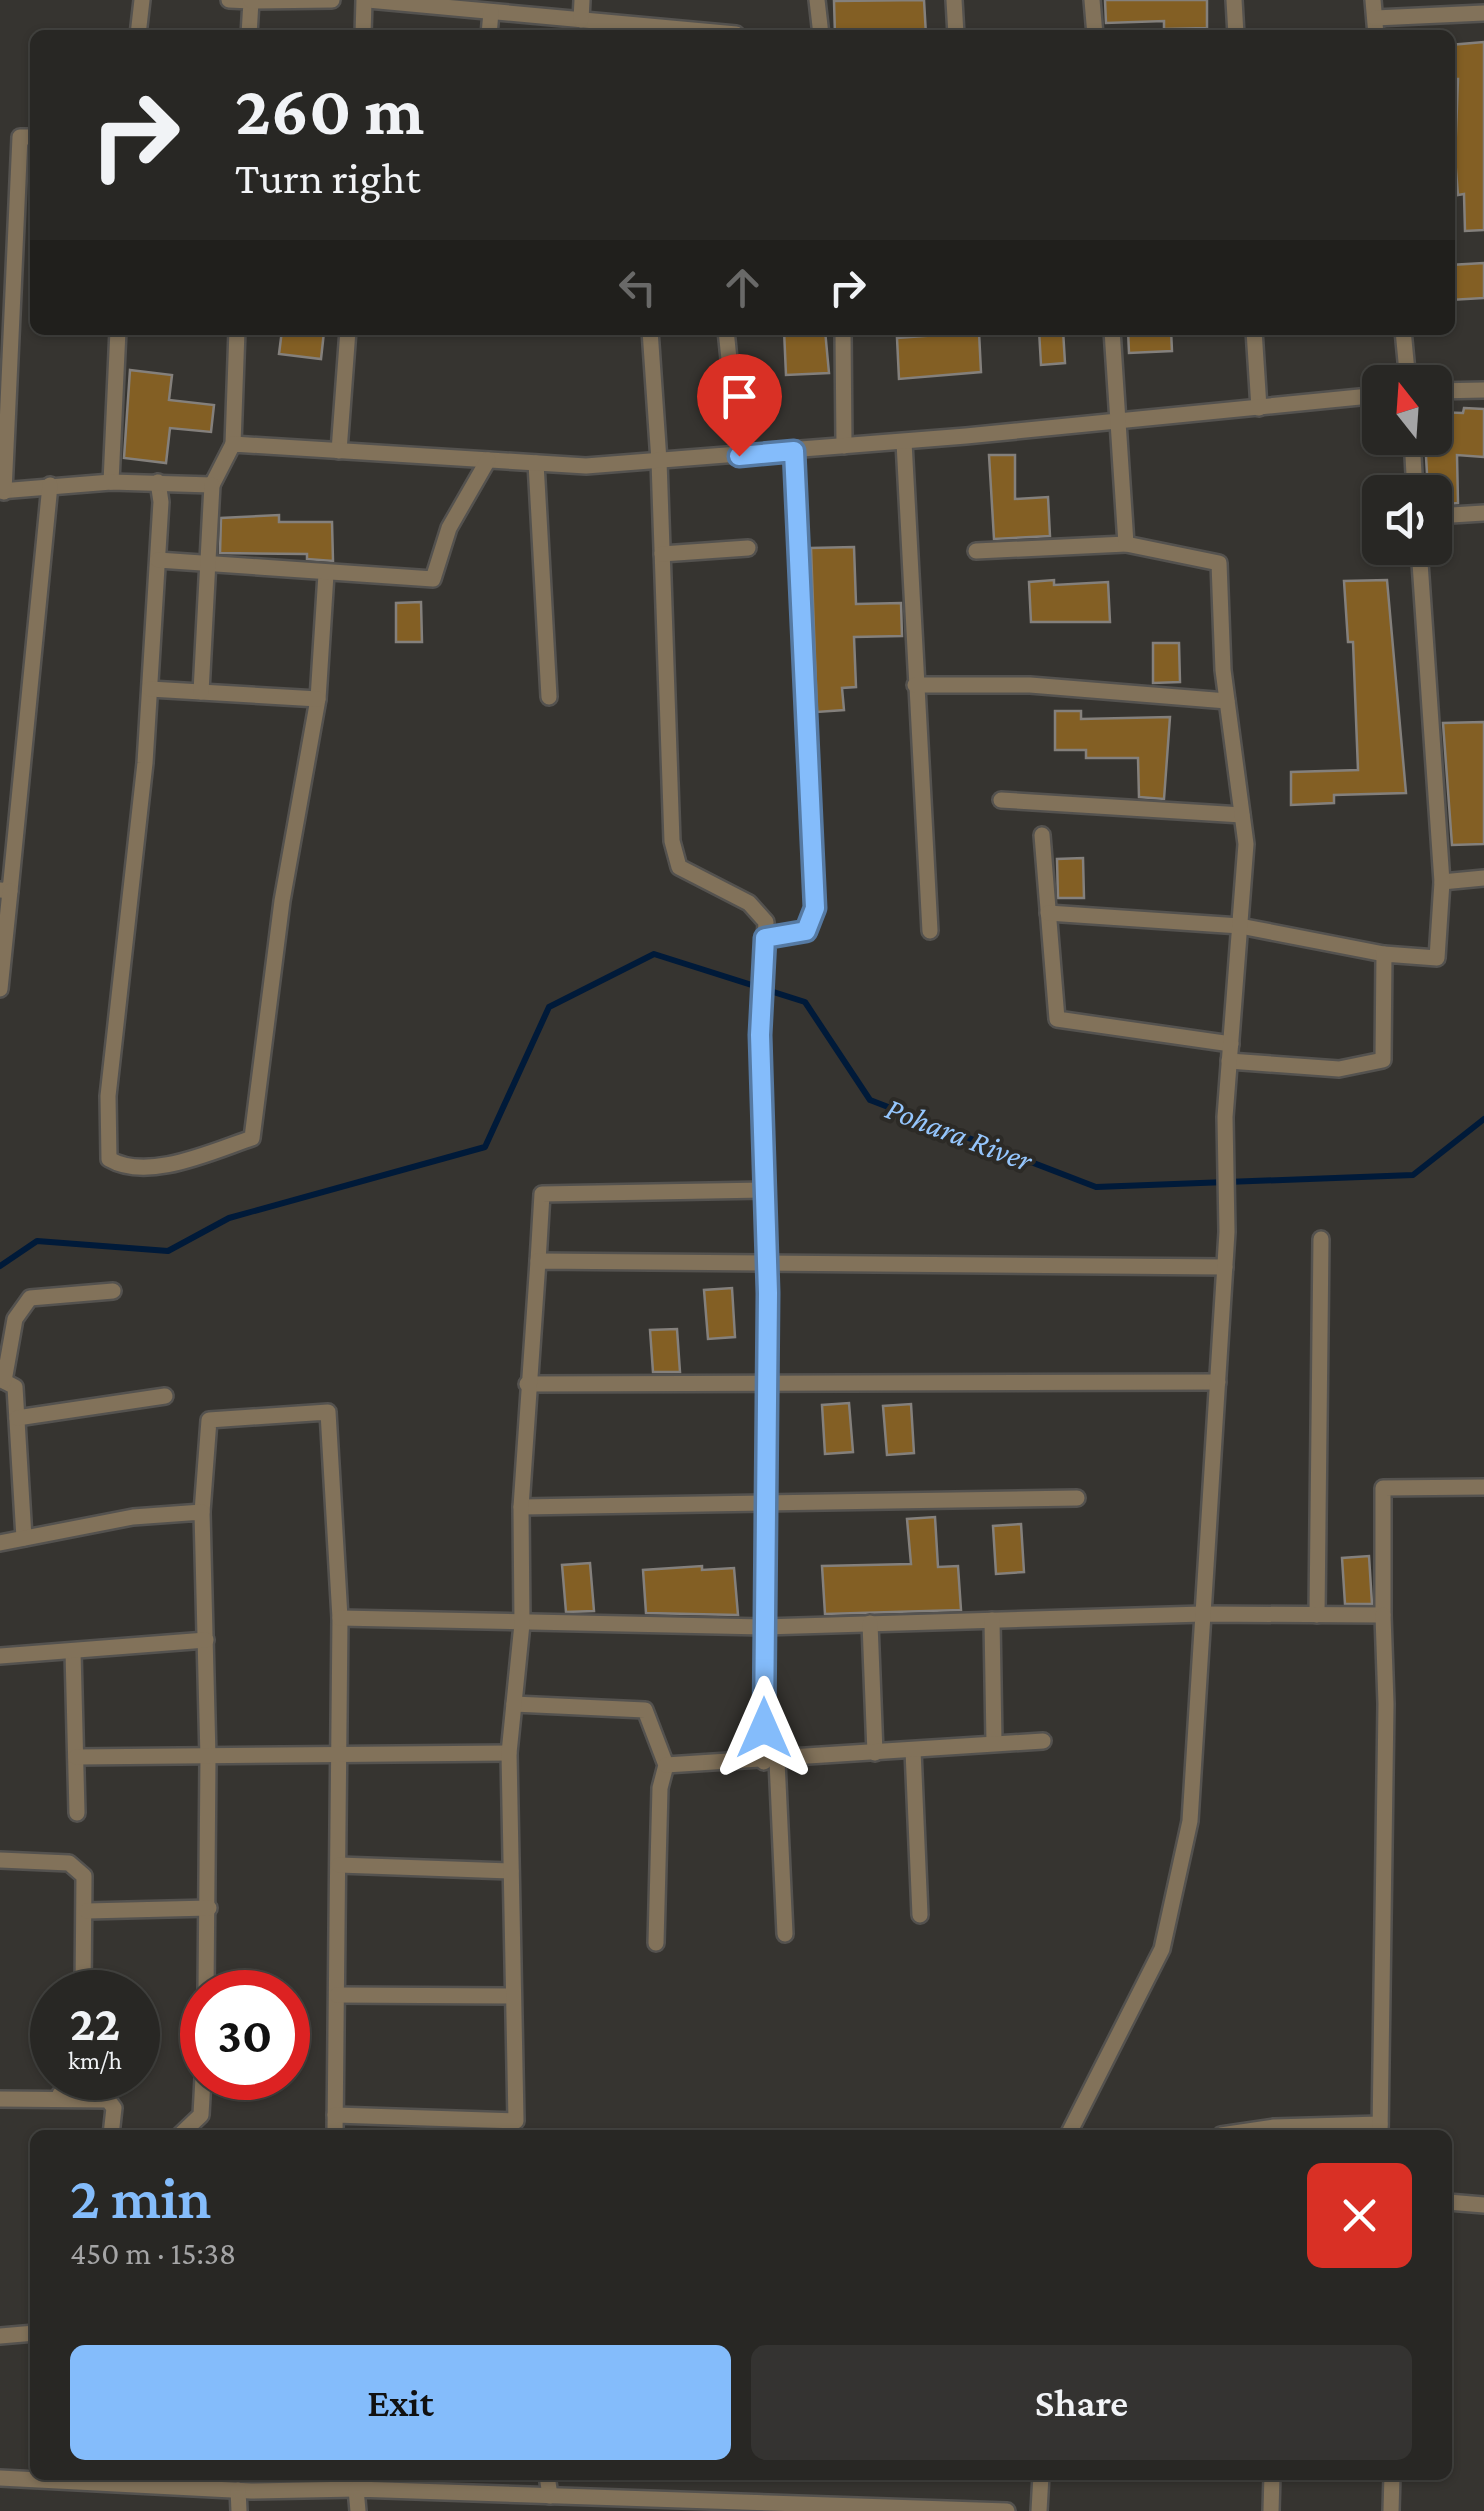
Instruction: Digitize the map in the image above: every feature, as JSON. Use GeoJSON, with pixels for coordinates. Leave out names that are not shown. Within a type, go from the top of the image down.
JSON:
{"type":"FeatureCollection","features":[{"type":"Feature","properties":{"kind":"street"},"geometry":{"type":"LineString","coordinates":[[139,30],[142,0]]}},
{"type":"Feature","properties":{"kind":"street"},"geometry":{"type":"LineString","coordinates":[[229,0],[332,0]]}},
{"type":"Feature","properties":{"kind":"street"},"geometry":{"type":"LineString","coordinates":[[363,30],[366,0],[671,30]]}},
{"type":"Feature","properties":{"kind":"street"},"geometry":{"type":"LineString","coordinates":[[581,20],[582,0]]}},
{"type":"Feature","properties":{"kind":"street"},"geometry":{"type":"LineString","coordinates":[[818,0],[821,30]]}},
{"type":"Feature","properties":{"kind":"street"},"geometry":{"type":"LineString","coordinates":[[954,0],[956,30]]}},
{"type":"Feature","properties":{"kind":"street"},"geometry":{"type":"LineString","coordinates":[[1092,0],[1094,30]]}},
{"type":"Feature","properties":{"kind":"street"},"geometry":{"type":"LineString","coordinates":[[1234,0],[1236,30]]}},
{"type":"Feature","properties":{"kind":"street"},"geometry":{"type":"LineString","coordinates":[[1373,0],[1376,27],[1484,13]]}},
{"type":"Feature","properties":{"kind":"street"},"geometry":{"type":"LineString","coordinates":[[250,30],[251,1]]}},
{"type":"Feature","properties":{"kind":"street"},"geometry":{"type":"LineString","coordinates":[[489,30],[491,12]]}},
{"type":"Feature","properties":{"kind":"street"},"geometry":{"type":"LineString","coordinates":[[30,137],[20,137],[3,385],[2,492],[111,482],[212,485]]}},
{"type":"Feature","properties":{"kind":"street"},"geometry":{"type":"LineString","coordinates":[[111,482],[118,335]]}},
{"type":"Feature","properties":{"kind":"street"},"geometry":{"type":"LineString","coordinates":[[200,692],[211,564],[212,485],[233,444],[238,335]]}},
{"type":"Feature","properties":{"kind":"street"},"geometry":{"type":"LineString","coordinates":[[339,451],[348,335]]}},
{"type":"Feature","properties":{"kind":"street"},"geometry":{"type":"LineString","coordinates":[[650,335],[659,461],[672,841],[680,866],[749,903],[766,922],[760,1035],[767,1265],[764,1626],[785,1934]]}},
{"type":"Feature","properties":{"kind":"street"},"geometry":{"type":"LineString","coordinates":[[727,335],[739,456]]}},
{"type":"Feature","properties":{"kind":"street"},"geometry":{"type":"LineString","coordinates":[[843,335],[844,446]]}},
{"type":"Feature","properties":{"kind":"street"},"geometry":{"type":"LineString","coordinates":[[1112,335],[1126,544]]}},
{"type":"Feature","properties":{"kind":"street"},"geometry":{"type":"LineString","coordinates":[[1254,335],[1259,408]]}},
{"type":"Feature","properties":{"kind":"street"},"geometry":{"type":"LineString","coordinates":[[1403,335],[1406,365]]}},
{"type":"Feature","properties":{"kind":"street"},"geometry":{"type":"LineString","coordinates":[[1452,391],[1484,390]]}},
{"type":"Feature","properties":{"kind":"street"},"geometry":{"type":"LineString","coordinates":[[233,444],[586,466],[904,442],[1362,397]]}},
{"type":"Feature","properties":{"kind":"street"},"geometry":{"type":"LineString","coordinates":[[904,442],[930,931]]}},
{"type":"Feature","properties":{"kind":"street"},"geometry":{"type":"LineString","coordinates":[[765,938],[806,931],[815,908],[794,451]]}},
{"type":"Feature","properties":{"kind":"street"},"geometry":{"type":"LineString","coordinates":[[158,560],[433,579],[449,528],[488,460]]}},
{"type":"Feature","properties":{"kind":"street"},"geometry":{"type":"LineString","coordinates":[[536,463],[549,697]]}},
{"type":"Feature","properties":{"kind":"street"},"geometry":{"type":"LineString","coordinates":[[158,482],[158,560],[150,688],[108,1096],[110,1159],[125,1168],[190,1158],[252,1138],[282,900],[318,700],[326,574]]}},
{"type":"Feature","properties":{"kind":"street"},"geometry":{"type":"LineString","coordinates":[[0,989],[5,890],[50,485]]}},
{"type":"Feature","properties":{"kind":"street"},"geometry":{"type":"LineString","coordinates":[[1452,515],[1484,512]]}},
{"type":"Feature","properties":{"kind":"street"},"geometry":{"type":"LineString","coordinates":[[976,551],[1126,544],[1218,563],[1227,701],[1246,844],[1224,1117],[1227,1232],[1190,1821],[1162,1949],[1071,2130]]}},
{"type":"Feature","properties":{"kind":"street"},"geometry":{"type":"LineString","coordinates":[[662,554],[748,548]]}},
{"type":"Feature","properties":{"kind":"street"},"geometry":{"type":"LineString","coordinates":[[1048,913],[1240,926],[1384,954],[1437,958],[1442,882],[1420,565]]}},
{"type":"Feature","properties":{"kind":"street"},"geometry":{"type":"LineString","coordinates":[[914,685],[1030,685],[1227,701]]}},
{"type":"Feature","properties":{"kind":"street"},"geometry":{"type":"LineString","coordinates":[[150,688],[318,700]]}},
{"type":"Feature","properties":{"kind":"street"},"geometry":{"type":"LineString","coordinates":[[1002,800],[1242,815]]}},
{"type":"Feature","properties":{"kind":"street"},"geometry":{"type":"LineString","coordinates":[[1042,835],[1058,1018],[1230,1044]]}},
{"type":"Feature","properties":{"kind":"street"},"geometry":{"type":"LineString","coordinates":[[1442,882],[1484,878]]}},
{"type":"Feature","properties":{"kind":"street"},"geometry":{"type":"LineString","coordinates":[[1229,1061],[1339,1069],[1383,1060],[1384,954]]}},
{"type":"Feature","properties":{"kind":"street"},"geometry":{"type":"LineString","coordinates":[[336,2116],[516,2128],[509,1753],[522,1624],[527,1384],[542,1194],[764,1190]]}},
{"type":"Feature","properties":{"kind":"street"},"geometry":{"type":"LineString","coordinates":[[1317,1615],[1321,1239]]}},
{"type":"Feature","properties":{"kind":"street"},"geometry":{"type":"LineString","coordinates":[[538,1260],[1225,1266]]}},
{"type":"Feature","properties":{"kind":"street"},"geometry":{"type":"LineString","coordinates":[[24,1538],[15,1387],[2,1380],[15,1319],[30,1298],[113,1291]]}},
{"type":"Feature","properties":{"kind":"street"},"geometry":{"type":"LineString","coordinates":[[527,1384],[1218,1382]]}},
{"type":"Feature","properties":{"kind":"street"},"geometry":{"type":"LineString","coordinates":[[18,1418],[165,1396]]}},
{"type":"Feature","properties":{"kind":"street"},"geometry":{"type":"LineString","coordinates":[[207,1970],[208,1758],[202,1512],[209,1420],[328,1412],[340,1618],[335,2130]]}},
{"type":"Feature","properties":{"kind":"street"},"geometry":{"type":"LineString","coordinates":[[1380,2130],[1386,1704],[1383,1488],[1484,1487]]}},
{"type":"Feature","properties":{"kind":"street"},"geometry":{"type":"LineString","coordinates":[[522,1507],[1078,1498]]}},
{"type":"Feature","properties":{"kind":"street"},"geometry":{"type":"LineString","coordinates":[[0,1543],[133,1517],[202,1512]]}},
{"type":"Feature","properties":{"kind":"street"},"geometry":{"type":"LineString","coordinates":[[340,1618],[764,1626],[1202,1614],[1383,1615]]}},
{"type":"Feature","properties":{"kind":"street"},"geometry":{"type":"LineString","coordinates":[[992,1620],[994,1744]]}},
{"type":"Feature","properties":{"kind":"street"},"geometry":{"type":"LineString","coordinates":[[870,1623],[875,1753]]}},
{"type":"Feature","properties":{"kind":"street"},"geometry":{"type":"LineString","coordinates":[[0,1656],[206,1640]]}},
{"type":"Feature","properties":{"kind":"street"},"geometry":{"type":"LineString","coordinates":[[73,1651],[77,1812]]}},
{"type":"Feature","properties":{"kind":"street"},"geometry":{"type":"LineString","coordinates":[[514,1704],[645,1710],[666,1765],[660,1788],[656,1943]]}},
{"type":"Feature","properties":{"kind":"street"},"geometry":{"type":"LineString","coordinates":[[666,1765],[1043,1741]]}},
{"type":"Feature","properties":{"kind":"street"},"geometry":{"type":"LineString","coordinates":[[913,1750],[920,1915]]}},
{"type":"Feature","properties":{"kind":"street"},"geometry":{"type":"LineString","coordinates":[[76,1757],[509,1753]]}},
{"type":"Feature","properties":{"kind":"street"},"geometry":{"type":"LineString","coordinates":[[0,1860],[69,1864],[78,1868],[84,1876],[87,1911],[84,1970]]}},
{"type":"Feature","properties":{"kind":"street"},"geometry":{"type":"LineString","coordinates":[[338,1865],[511,1871]]}},
{"type":"Feature","properties":{"kind":"street"},"geometry":{"type":"LineString","coordinates":[[87,1911],[209,1908]]}},
{"type":"Feature","properties":{"kind":"street"},"geometry":{"type":"LineString","coordinates":[[337,1995],[513,1996]]}},
{"type":"Feature","properties":{"kind":"street"},"geometry":{"type":"LineString","coordinates":[[0,2089],[30,2092]]}},
{"type":"Feature","properties":{"kind":"street"},"geometry":{"type":"LineString","coordinates":[[0,2099],[108,2100],[114,2108],[112,2130]]}},
{"type":"Feature","properties":{"kind":"street"},"geometry":{"type":"LineString","coordinates":[[186,2130],[202,2115],[202,2100]]}},
{"type":"Feature","properties":{"kind":"street"},"geometry":{"type":"LineString","coordinates":[[1452,2202],[1484,2205]]}},
{"type":"Feature","properties":{"kind":"street"},"geometry":{"type":"LineString","coordinates":[[0,2336],[30,2333]]}},
{"type":"Feature","properties":{"kind":"street"},"geometry":{"type":"LineString","coordinates":[[0,2478],[30,2480]]}},
{"type":"Feature","properties":{"kind":"street"},"geometry":{"type":"LineString","coordinates":[[40,2480],[238,2490],[356,2489],[1008,2511]]}},
{"type":"Feature","properties":{"kind":"street"},"geometry":{"type":"LineString","coordinates":[[547,2480],[550,2496]]}},
{"type":"Feature","properties":{"kind":"street"},"geometry":{"type":"LineString","coordinates":[[1039,2511],[1041,2480]]}},
{"type":"Feature","properties":{"kind":"street"},"geometry":{"type":"LineString","coordinates":[[1272,2480],[1272,2511]]}},
{"type":"Feature","properties":{"kind":"street"},"geometry":{"type":"LineString","coordinates":[[1392,2480],[1392,2511]]}},
{"type":"Feature","properties":{"kind":"street"},"geometry":{"type":"LineString","coordinates":[[356,2489],[358,2511]]}},
{"type":"Feature","properties":{"kind":"street"},"geometry":{"type":"LineString","coordinates":[[238,2490],[240,2511]]}},
{"type":"Feature","properties":{"kind":"street"},"geometry":{"type":"LineString","coordinates":[[482,2493],[483,2511]]}},
{"type":"Feature","properties":{"kind":"building"},"geometry":{"type":"Polygon","coordinates":[[[924,0],[926,30],[835,30],[834,1],[924,0]]]}},
{"type":"Feature","properties":{"kind":"building"},"geometry":{"type":"Polygon","coordinates":[[[1105,0],[1207,0],[1207,28],[1164,29],[1164,21],[1106,23],[1105,0]]]}},
{"type":"Feature","properties":{"kind":"building"},"geometry":{"type":"Polygon","coordinates":[[[1484,42],[1484,230],[1465,231],[1464,194],[1458,195],[1455,45],[1484,42]]]}},
{"type":"Feature","properties":{"kind":"building"},"geometry":{"type":"Polygon","coordinates":[[[1484,263],[1484,298],[1455,300],[1455,265],[1484,263]]]}},
{"type":"Feature","properties":{"kind":"building"},"geometry":{"type":"Polygon","coordinates":[[[281,335],[324,335],[321,359],[279,354],[281,335]]]}},
{"type":"Feature","properties":{"kind":"building"},"geometry":{"type":"Polygon","coordinates":[[[784,335],[825,335],[829,373],[786,375],[784,335]]]}},
{"type":"Feature","properties":{"kind":"building"},"geometry":{"type":"Polygon","coordinates":[[[979,335],[981,372],[899,379],[897,338],[979,335]]]}},
{"type":"Feature","properties":{"kind":"building"},"geometry":{"type":"Polygon","coordinates":[[[1039,335],[1063,335],[1065,363],[1041,365],[1039,335]]]}},
{"type":"Feature","properties":{"kind":"building"},"geometry":{"type":"Polygon","coordinates":[[[1128,335],[1171,335],[1172,351],[1129,353],[1128,335]]]}},
{"type":"Feature","properties":{"kind":"building"},"geometry":{"type":"Polygon","coordinates":[[[130,370],[172,375],[169,400],[214,405],[211,432],[170,428],[166,463],[124,458],[130,370]]]}},
{"type":"Feature","properties":{"kind":"building"},"geometry":{"type":"Polygon","coordinates":[[[1464,408],[1484,409],[1484,457],[1457,455],[1458,503],[1452,504],[1452,475],[1427,475],[1426,455],[1452,455],[1452,413],[1463,413],[1464,408]]]}},
{"type":"Feature","properties":{"kind":"building"},"geometry":{"type":"Polygon","coordinates":[[[989,455],[1015,455],[1015,499],[1048,497],[1050,536],[994,539],[989,455]]]}},
{"type":"Feature","properties":{"kind":"building"},"geometry":{"type":"Polygon","coordinates":[[[279,515],[279,522],[332,522],[333,561],[307,559],[307,554],[220,553],[221,518],[279,515]]]}},
{"type":"Feature","properties":{"kind":"building"},"geometry":{"type":"Polygon","coordinates":[[[854,547],[856,604],[901,603],[902,636],[854,637],[856,687],[842,688],[844,710],[817,712],[811,548],[854,547]]]}},
{"type":"Feature","properties":{"kind":"building"},"geometry":{"type":"Polygon","coordinates":[[[1054,580],[1054,585],[1108,582],[1110,622],[1031,622],[1029,582],[1054,580]]]}},
{"type":"Feature","properties":{"kind":"building"},"geometry":{"type":"Polygon","coordinates":[[[1387,580],[1406,793],[1334,795],[1334,803],[1291,805],[1291,772],[1358,770],[1353,642],[1348,642],[1344,581],[1387,580]]]}},
{"type":"Feature","properties":{"kind":"building"},"geometry":{"type":"Polygon","coordinates":[[[421,602],[422,642],[396,642],[396,603],[421,602]]]}},
{"type":"Feature","properties":{"kind":"building"},"geometry":{"type":"Polygon","coordinates":[[[1153,643],[1179,643],[1180,682],[1153,683],[1153,643]]]}},
{"type":"Feature","properties":{"kind":"building"},"geometry":{"type":"Polygon","coordinates":[[[1055,711],[1081,711],[1081,719],[1170,717],[1164,799],[1139,797],[1138,758],[1086,758],[1086,750],[1055,750],[1055,711]]]}},
{"type":"Feature","properties":{"kind":"building"},"geometry":{"type":"Polygon","coordinates":[[[1484,722],[1484,844],[1452,845],[1443,723],[1484,722]]]}},
{"type":"Feature","properties":{"kind":"building"},"geometry":{"type":"Polygon","coordinates":[[[1083,858],[1084,898],[1058,898],[1057,859],[1083,858]]]}},
{"type":"Feature","properties":{"kind":"building"},"geometry":{"type":"Polygon","coordinates":[[[732,1288],[735,1337],[708,1339],[704,1290],[732,1288]]]}},
{"type":"Feature","properties":{"kind":"building"},"geometry":{"type":"Polygon","coordinates":[[[677,1329],[680,1372],[653,1372],[650,1330],[677,1329]]]}},
{"type":"Feature","properties":{"kind":"building"},"geometry":{"type":"Polygon","coordinates":[[[849,1403],[853,1452],[825,1454],[822,1405],[849,1403]]]}},
{"type":"Feature","properties":{"kind":"building"},"geometry":{"type":"Polygon","coordinates":[[[911,1404],[914,1453],[887,1455],[883,1406],[911,1404]]]}},
{"type":"Feature","properties":{"kind":"building"},"geometry":{"type":"Polygon","coordinates":[[[935,1517],[938,1567],[958,1566],[961,1610],[825,1614],[822,1566],[911,1564],[907,1519],[935,1517]]]}},
{"type":"Feature","properties":{"kind":"building"},"geometry":{"type":"Polygon","coordinates":[[[1021,1524],[1024,1572],[996,1574],[993,1526],[1021,1524]]]}},
{"type":"Feature","properties":{"kind":"building"},"geometry":{"type":"Polygon","coordinates":[[[1369,1556],[1372,1604],[1345,1604],[1342,1558],[1369,1556]]]}},
{"type":"Feature","properties":{"kind":"building"},"geometry":{"type":"Polygon","coordinates":[[[590,1563],[594,1611],[566,1612],[562,1565],[590,1563]]]}},
{"type":"Feature","properties":{"kind":"building"},"geometry":{"type":"Polygon","coordinates":[[[702,1566],[702,1570],[734,1568],[738,1615],[646,1613],[643,1570],[702,1566]]]}},
{"type":"Feature","properties":{"kind":"waterway","name":"Pohara River"},"geometry":{"type":"LineString","coordinates":[[0,1266],[37,1241],[168,1251],[229,1218],[485,1147],[549,1007],[654,954],[805,1002],[870,1100],[1096,1187],[1413,1175],[1484,1119]]}},
{"type":"Feature","properties":{"kind":"route"},"geometry":{"type":"LineString","coordinates":[[739,456],[794,451],[815,908],[806,931],[765,938],[760,1035],[768,1293],[764,1728]]}}]}
